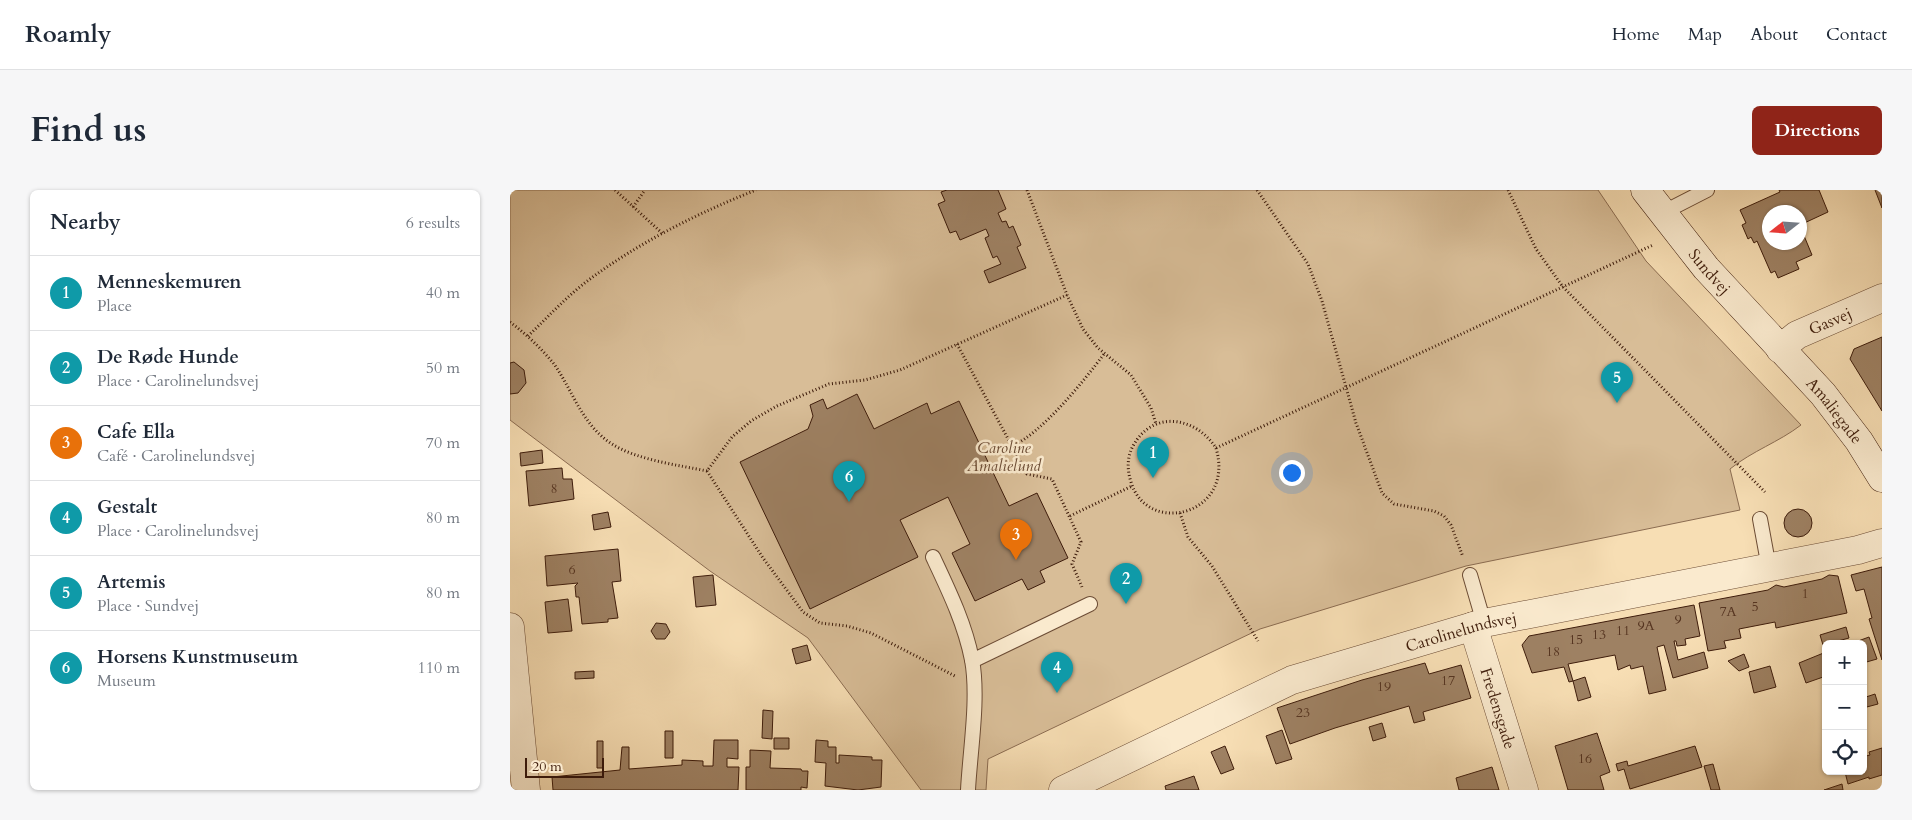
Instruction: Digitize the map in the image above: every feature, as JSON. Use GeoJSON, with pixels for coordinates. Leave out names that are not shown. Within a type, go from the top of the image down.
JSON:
{"type":"FeatureCollection","features":[{"type":"Feature","properties":{"kind":"street","name":"Sundvej"},"geometry":{"type":"LineString","coordinates":[[1644,190],[1670,223],[1780,349]]}},
{"type":"Feature","properties":{"kind":"street","name":"Gasvej"},"geometry":{"type":"LineString","coordinates":[[1780,349],[1797,335],[1882,298]]}},
{"type":"Feature","properties":{"kind":"street","name":"Amaliegade"},"geometry":{"type":"LineString","coordinates":[[1780,349],[1822,394],[1859,441],[1882,478]]}},
{"type":"Feature","properties":{"kind":"street","name":"Carolinelundsvej"},"geometry":{"type":"LineString","coordinates":[[1063,790],[1292,680],[1479,625],[1858,550],[1882,543]]}},
{"type":"Feature","properties":{"kind":"street","name":"Fredensgade"},"geometry":{"type":"LineString","coordinates":[[1479,625],[1524,790]]}},
{"type":"Feature","properties":{"kind":"street"},"geometry":{"type":"LineString","coordinates":[[510,627],[526,790]]}},
{"type":"Feature","properties":{"kind":"lane"},"geometry":{"type":"LineString","coordinates":[[1670,223],[1707,190]]}},
{"type":"Feature","properties":{"kind":"lane"},"geometry":{"type":"LineString","coordinates":[[1760,519],[1769,568]]}},
{"type":"Feature","properties":{"kind":"lane"},"geometry":{"type":"LineString","coordinates":[[933,557],[959,612],[972,661],[974,684],[968,790]]}},
{"type":"Feature","properties":{"kind":"lane"},"geometry":{"type":"LineString","coordinates":[[1470,575],[1479,625]]}},
{"type":"Feature","properties":{"kind":"lane"},"geometry":{"type":"LineString","coordinates":[[972,661],[1090,604]]}},
{"type":"Feature","properties":{"kind":"path"},"geometry":{"type":"LineString","coordinates":[[614,190],[662,234]]}},
{"type":"Feature","properties":{"kind":"path"},"geometry":{"type":"LineString","coordinates":[[633,207],[646,190]]}},
{"type":"Feature","properties":{"kind":"path"},"geometry":{"type":"LineString","coordinates":[[528,336],[589,279],[662,234],[710,208],[756,190]]}},
{"type":"Feature","properties":{"kind":"path"},"geometry":{"type":"LineString","coordinates":[[1027,190],[1083,328],[1104,354],[1131,375],[1152,408],[1156,424]]}},
{"type":"Feature","properties":{"kind":"path"},"geometry":{"type":"LineString","coordinates":[[1257,190],[1308,264],[1322,301],[1356,423],[1382,492],[1394,504],[1434,511],[1444,516],[1451,525],[1470,575]]}},
{"type":"Feature","properties":{"kind":"path"},"geometry":{"type":"LineString","coordinates":[[1508,190],[1536,249],[1563,287],[1766,492]]}},
{"type":"Feature","properties":{"kind":"path"},"geometry":{"type":"LineString","coordinates":[[1216,448],[1563,287],[1670,223]]}},
{"type":"Feature","properties":{"kind":"path"},"geometry":{"type":"LineString","coordinates":[[707,471],[732,437],[751,421],[777,406],[829,384],[866,380],[900,370],[1068,295]]}},
{"type":"Feature","properties":{"kind":"path"},"geometry":{"type":"LineString","coordinates":[[511,324],[528,336],[554,365],[584,417],[612,444],[644,456],[707,471],[763,558],[803,612],[820,623],[871,633],[924,662],[974,684]]}},
{"type":"Feature","properties":{"kind":"path"},"geometry":{"type":"LineString","coordinates":[[957,344],[1027,474],[1052,479],[1081,542],[1072,564],[1090,604]]}},
{"type":"Feature","properties":{"kind":"path"},"geometry":{"type":"LineString","coordinates":[[1012,446],[1038,430],[1104,354]]}},
{"type":"Feature","properties":{"kind":"path"},"geometry":{"type":"LineString","coordinates":[[1173,421],[1187,423],[1201,430],[1216,448],[1220,471],[1213,492],[1197,507],[1180,513],[1170,513],[1153,508],[1138,496],[1132,486],[1128,464],[1130,451],[1136,440],[1156,424],[1173,421]]}},
{"type":"Feature","properties":{"kind":"path"},"geometry":{"type":"LineString","coordinates":[[1070,516],[1132,486]]}},
{"type":"Feature","properties":{"kind":"path"},"geometry":{"type":"LineString","coordinates":[[1180,513],[1188,537],[1212,566],[1258,641]]}},
{"type":"Feature","properties":{"kind":"green space","name":"Caroline Amalielund"},"geometry":{"type":"Polygon","coordinates":[[[510,190],[1598,190],[1646,261],[1801,425],[1730,469],[1740,510],[1466,566],[1260,629],[988,759],[986,790],[921,790],[808,638],[710,571],[510,420],[510,190]]]}},
{"type":"Feature","properties":{"kind":"building"},"geometry":{"type":"Polygon","coordinates":[[[947,190],[998,190],[1006,209],[998,213],[1002,222],[1006,221],[1009,228],[1013,226],[1021,245],[1017,247],[1026,268],[989,283],[984,271],[1001,264],[997,256],[993,258],[985,238],[989,236],[986,229],[960,240],[956,231],[950,233],[938,204],[945,201],[941,192],[947,190]]]}},
{"type":"Feature","properties":{"kind":"building"},"geometry":{"type":"Polygon","coordinates":[[[1779,190],[1819,190],[1828,212],[1807,222],[1807,205],[1762,205],[1762,250],[1807,250],[1807,243],[1812,255],[1796,262],[1799,269],[1778,278],[1775,271],[1771,273],[1757,241],[1754,243],[1751,237],[1748,239],[1742,225],[1746,223],[1740,210],[1780,192],[1779,190]]]}},
{"type":"Feature","properties":{"kind":"building"},"geometry":{"type":"Polygon","coordinates":[[[1875,190],[1882,190],[1882,208],[1875,190]]]}},
{"type":"Feature","properties":{"kind":"building"},"geometry":{"type":"Polygon","coordinates":[[[1882,337],[1882,411],[1850,359],[1854,349],[1882,337]]]}},
{"type":"Feature","properties":{"kind":"building"},"geometry":{"type":"Polygon","coordinates":[[[514,362],[524,370],[526,383],[518,393],[510,394],[510,363],[514,362]]]}},
{"type":"Feature","properties":{"kind":"building"},"geometry":{"type":"Polygon","coordinates":[[[857,394],[874,429],[927,403],[931,414],[959,401],[1009,506],[1037,493],[1068,558],[1040,571],[1045,582],[1028,590],[1022,579],[975,601],[952,553],[970,544],[948,497],[900,520],[918,557],[810,609],[740,462],[808,429],[813,416],[810,405],[823,399],[827,409],[857,394]]]}},
{"type":"Feature","properties":{"kind":"building"},"geometry":{"type":"Polygon","coordinates":[[[542,450],[543,463],[521,466],[520,453],[542,450]]]}},
{"type":"Feature","properties":{"kind":"building"},"geometry":{"type":"Polygon","coordinates":[[[562,468],[563,479],[572,479],[574,499],[529,506],[526,471],[562,468]]]}},
{"type":"Feature","properties":{"kind":"building"},"geometry":{"type":"Polygon","coordinates":[[[1798,509],[1808,513],[1812,523],[1808,533],[1798,537],[1788,533],[1784,523],[1788,513],[1798,509]]]}},
{"type":"Feature","properties":{"kind":"building"},"geometry":{"type":"Polygon","coordinates":[[[608,512],[611,527],[594,530],[592,515],[608,512]]]}},
{"type":"Feature","properties":{"kind":"building"},"geometry":{"type":"Polygon","coordinates":[[[618,549],[621,581],[612,582],[618,618],[608,619],[608,622],[582,624],[579,597],[576,597],[575,586],[578,583],[547,586],[545,556],[618,549]]]}},
{"type":"Feature","properties":{"kind":"building"},"geometry":{"type":"Polygon","coordinates":[[[1882,567],[1882,660],[1869,619],[1872,618],[1864,589],[1856,591],[1851,575],[1882,567]]]}},
{"type":"Feature","properties":{"kind":"building"},"geometry":{"type":"Polygon","coordinates":[[[713,575],[716,605],[696,607],[693,577],[713,575]]]}},
{"type":"Feature","properties":{"kind":"building"},"geometry":{"type":"Polygon","coordinates":[[[1829,575],[1838,576],[1847,613],[1776,628],[1775,622],[1739,629],[1741,638],[1724,641],[1726,648],[1708,651],[1699,603],[1768,590],[1776,585],[1784,587],[1822,579],[1829,575]]]}},
{"type":"Feature","properties":{"kind":"building"},"geometry":{"type":"Polygon","coordinates":[[[568,599],[572,631],[548,633],[545,602],[568,599]]]}},
{"type":"Feature","properties":{"kind":"building"},"geometry":{"type":"Polygon","coordinates":[[[1694,605],[1700,636],[1685,639],[1686,645],[1677,646],[1676,641],[1674,641],[1678,660],[1704,652],[1708,668],[1673,678],[1664,645],[1657,647],[1666,690],[1649,694],[1643,666],[1631,669],[1630,665],[1618,670],[1615,655],[1568,664],[1573,681],[1569,682],[1564,667],[1532,673],[1522,645],[1529,636],[1694,605]]]}},
{"type":"Feature","properties":{"kind":"building"},"geometry":{"type":"Polygon","coordinates":[[[656,623],[666,624],[670,632],[665,639],[656,639],[651,631],[656,623]]]}},
{"type":"Feature","properties":{"kind":"building"},"geometry":{"type":"Polygon","coordinates":[[[1846,627],[1849,638],[1822,640],[1822,642],[1820,635],[1846,627]]]}},
{"type":"Feature","properties":{"kind":"building"},"geometry":{"type":"Polygon","coordinates":[[[1869,637],[1877,659],[1867,662],[1867,640],[1861,640],[1869,637]]]}},
{"type":"Feature","properties":{"kind":"building"},"geometry":{"type":"Polygon","coordinates":[[[807,645],[811,660],[796,664],[792,649],[807,645]]]}},
{"type":"Feature","properties":{"kind":"building"},"geometry":{"type":"Polygon","coordinates":[[[1744,654],[1749,667],[1739,671],[1728,661],[1744,654]]]}},
{"type":"Feature","properties":{"kind":"building"},"geometry":{"type":"Polygon","coordinates":[[[1822,654],[1822,677],[1806,683],[1799,663],[1822,654]]]}},
{"type":"Feature","properties":{"kind":"building"},"geometry":{"type":"Polygon","coordinates":[[[1425,663],[1429,674],[1461,665],[1471,698],[1423,712],[1425,720],[1414,723],[1409,706],[1335,728],[1290,744],[1277,708],[1362,680],[1425,663]]]}},
{"type":"Feature","properties":{"kind":"building"},"geometry":{"type":"Polygon","coordinates":[[[1770,666],[1776,687],[1754,693],[1749,672],[1770,666]]]}},
{"type":"Feature","properties":{"kind":"building"},"geometry":{"type":"Polygon","coordinates":[[[594,671],[594,678],[575,679],[575,672],[594,671]]]}},
{"type":"Feature","properties":{"kind":"building"},"geometry":{"type":"Polygon","coordinates":[[[1585,677],[1591,697],[1578,701],[1573,681],[1585,677]]]}},
{"type":"Feature","properties":{"kind":"building"},"geometry":{"type":"Polygon","coordinates":[[[1875,694],[1878,704],[1867,707],[1867,697],[1875,694]]]}},
{"type":"Feature","properties":{"kind":"building"},"geometry":{"type":"Polygon","coordinates":[[[763,710],[773,711],[772,739],[762,738],[763,710]]]}},
{"type":"Feature","properties":{"kind":"building"},"geometry":{"type":"Polygon","coordinates":[[[1382,723],[1386,737],[1373,741],[1369,727],[1382,723]]]}},
{"type":"Feature","properties":{"kind":"building"},"geometry":{"type":"Polygon","coordinates":[[[1282,730],[1292,759],[1276,764],[1266,736],[1282,730]]]}},
{"type":"Feature","properties":{"kind":"building"},"geometry":{"type":"Polygon","coordinates":[[[665,731],[673,731],[673,758],[665,758],[665,731]]]}},
{"type":"Feature","properties":{"kind":"building"},"geometry":{"type":"Polygon","coordinates":[[[1597,733],[1610,772],[1600,776],[1604,790],[1568,790],[1555,746],[1597,733]]]}},
{"type":"Feature","properties":{"kind":"building"},"geometry":{"type":"Polygon","coordinates":[[[774,738],[789,738],[789,749],[774,749],[774,738]]]}},
{"type":"Feature","properties":{"kind":"building"},"geometry":{"type":"Polygon","coordinates":[[[714,740],[738,740],[738,759],[727,758],[727,767],[739,767],[738,790],[553,790],[552,777],[620,770],[622,747],[629,747],[629,769],[682,765],[682,760],[703,761],[703,766],[713,766],[714,740]]]}},
{"type":"Feature","properties":{"kind":"building"},"geometry":{"type":"Polygon","coordinates":[[[816,740],[828,741],[828,747],[836,747],[836,763],[839,763],[839,755],[872,757],[872,760],[882,760],[881,787],[858,790],[825,786],[826,763],[815,762],[816,740]]]}},
{"type":"Feature","properties":{"kind":"building"},"geometry":{"type":"Polygon","coordinates":[[[597,741],[603,741],[603,768],[597,768],[597,741]]]}},
{"type":"Feature","properties":{"kind":"building"},"geometry":{"type":"Polygon","coordinates":[[[1225,746],[1234,769],[1221,774],[1211,752],[1225,746]]]}},
{"type":"Feature","properties":{"kind":"building"},"geometry":{"type":"Polygon","coordinates":[[[1695,746],[1702,767],[1630,789],[1624,769],[1618,771],[1616,764],[1627,761],[1628,766],[1695,746]]]}},
{"type":"Feature","properties":{"kind":"building"},"geometry":{"type":"Polygon","coordinates":[[[1882,748],[1882,775],[1848,784],[1846,775],[1867,775],[1867,756],[1870,755],[1869,752],[1882,748]]]}},
{"type":"Feature","properties":{"kind":"building"},"geometry":{"type":"Polygon","coordinates":[[[750,750],[771,751],[770,768],[808,771],[807,788],[801,787],[801,790],[746,790],[746,767],[750,767],[750,750]]]}},
{"type":"Feature","properties":{"kind":"building"},"geometry":{"type":"Polygon","coordinates":[[[1713,764],[1720,790],[1711,790],[1704,766],[1713,764]]]}},
{"type":"Feature","properties":{"kind":"building"},"geometry":{"type":"Polygon","coordinates":[[[1492,767],[1499,790],[1459,790],[1456,778],[1492,767]]]}},
{"type":"Feature","properties":{"kind":"building"},"geometry":{"type":"Polygon","coordinates":[[[1194,776],[1199,790],[1166,790],[1165,786],[1194,776]]]}},
{"type":"Feature","properties":{"kind":"building"},"geometry":{"type":"Polygon","coordinates":[[[1842,784],[1843,790],[1824,790],[1842,784]]]}},
{"type":"Feature","properties":{"kind":"place","name":"Artemis"},"geometry":{"type":"Point","coordinates":[1617,403]}},
{"type":"Feature","properties":{"kind":"place","name":"Menneskemuren"},"geometry":{"type":"Point","coordinates":[1153,478]}},
{"type":"Feature","properties":{"kind":"place","name":"Horsens Kunstmuseum"},"geometry":{"type":"Point","coordinates":[849,502]}},
{"type":"Feature","properties":{"kind":"place","name":"Cafe Ella"},"geometry":{"type":"Point","coordinates":[1016,560]}},
{"type":"Feature","properties":{"kind":"place","name":"De Røde Hunde"},"geometry":{"type":"Point","coordinates":[1126,604]}},
{"type":"Feature","properties":{"kind":"place","name":"Gestalt"},"geometry":{"type":"Point","coordinates":[1057,693]}}]}
